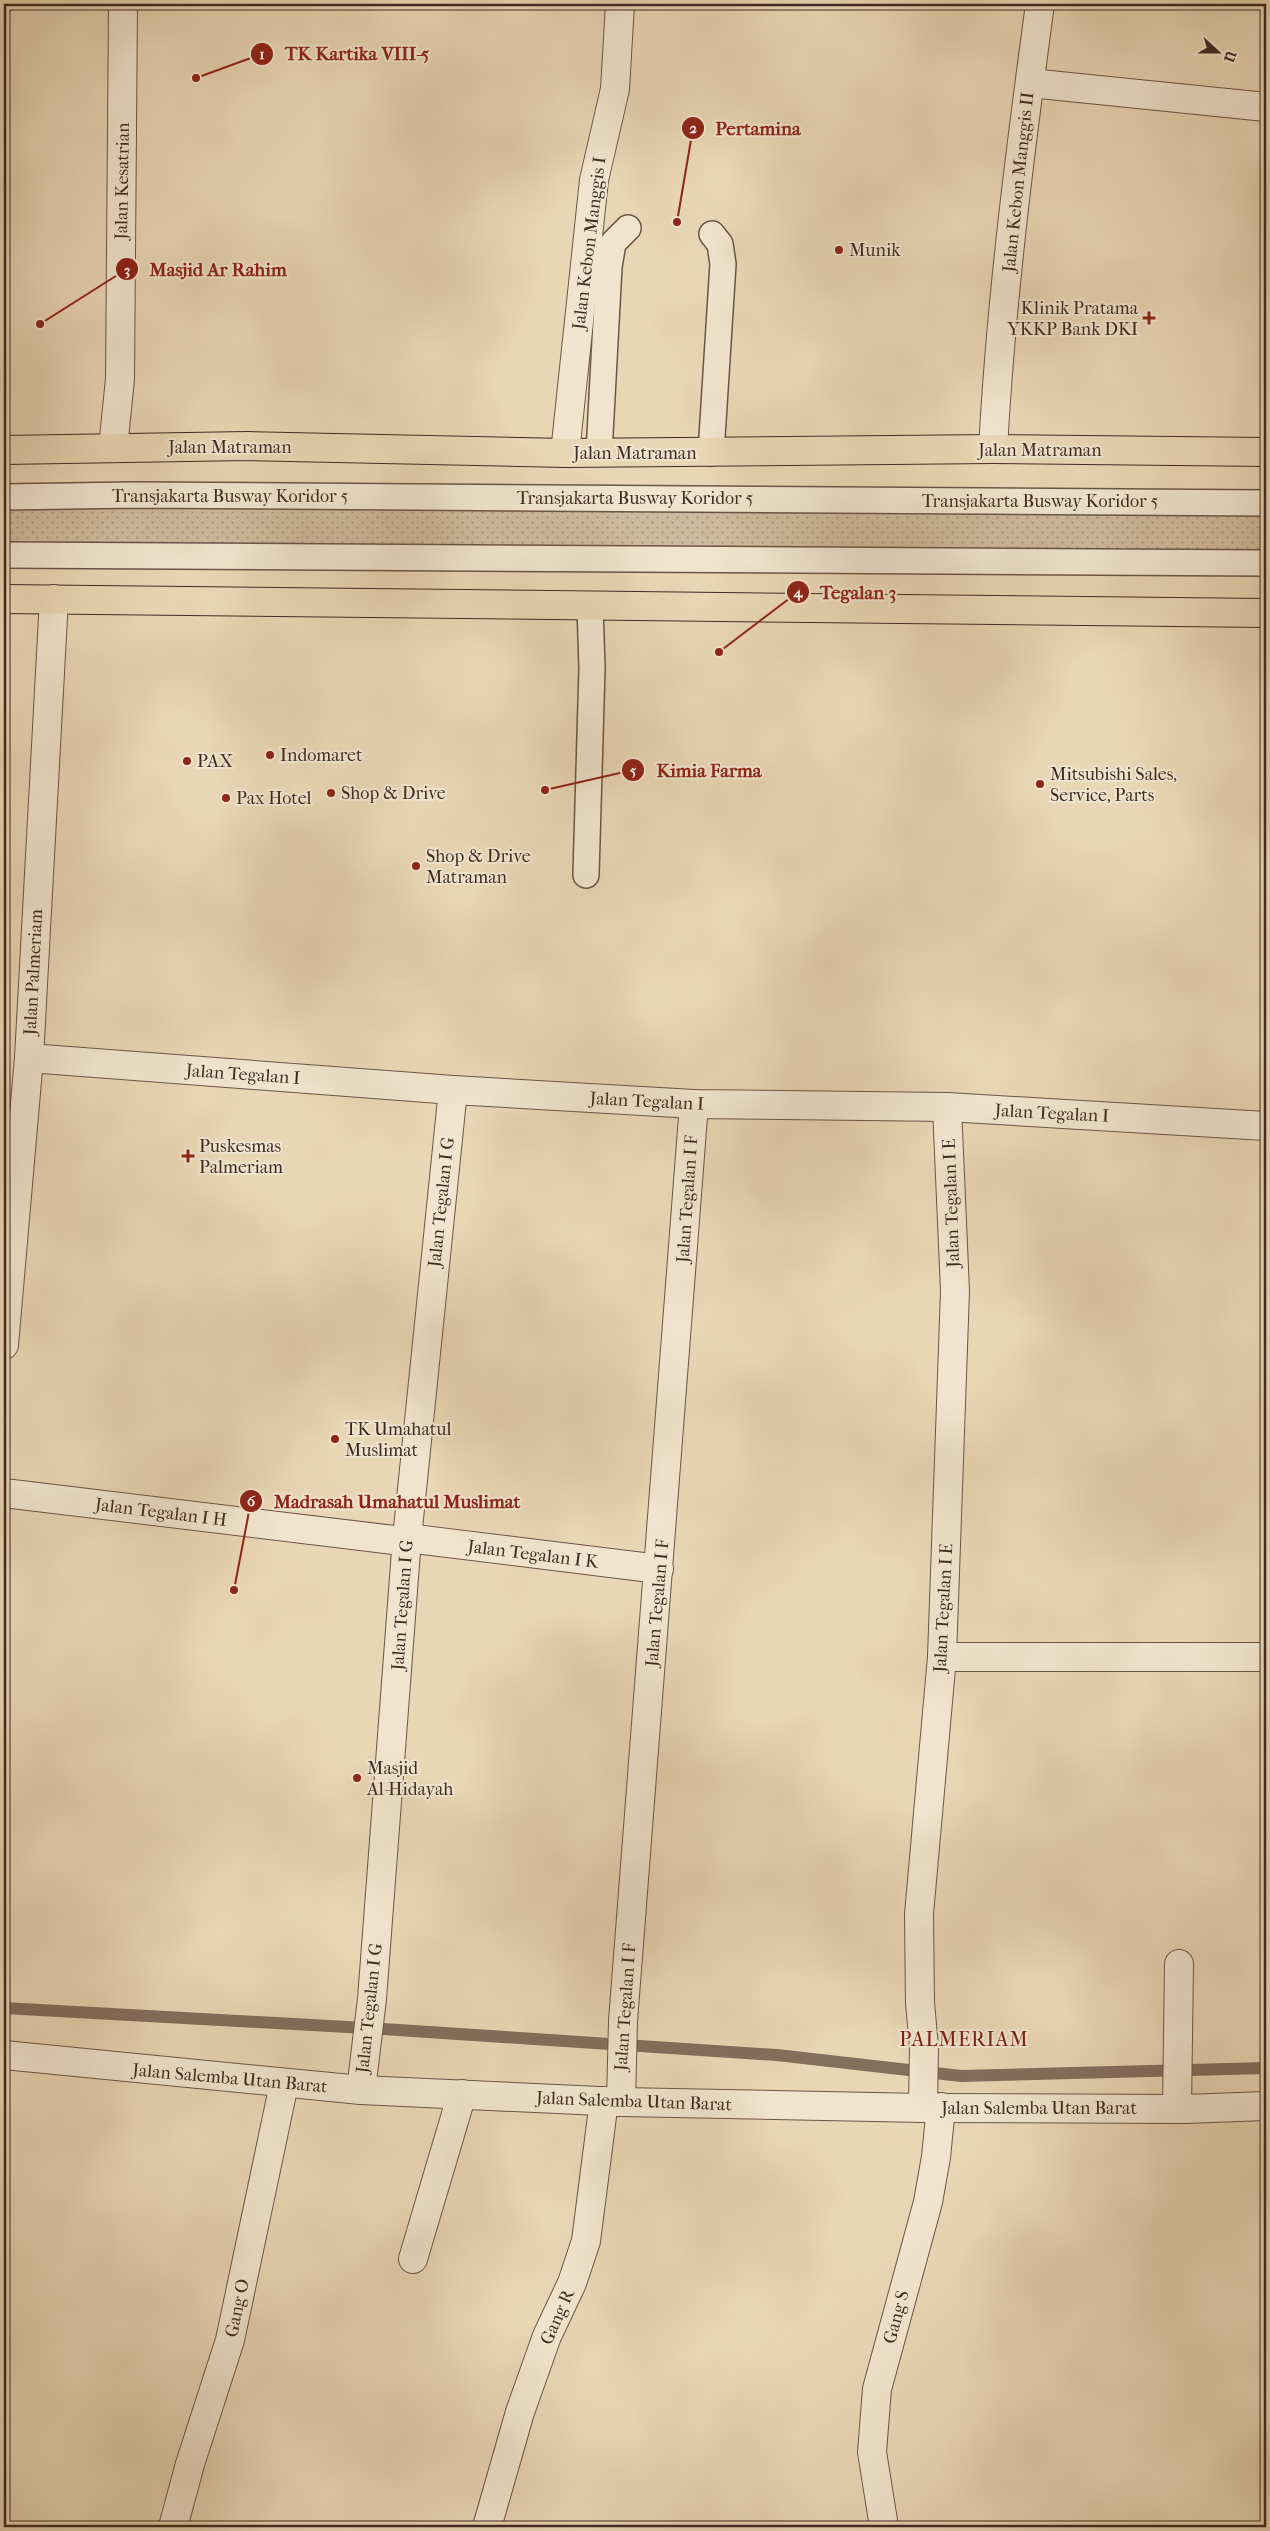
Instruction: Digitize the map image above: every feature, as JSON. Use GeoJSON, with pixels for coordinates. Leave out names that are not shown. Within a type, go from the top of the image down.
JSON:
{"type":"FeatureCollection","features":[{"type":"Feature","properties":{"kind":"main road","name":"Jalan Matraman"},"geometry":{"type":"LineString","coordinates":[[4,450],[248,446],[565,453],[993,449],[1266,452]]}},
{"type":"Feature","properties":{"kind":"main road"},"geometry":{"type":"LineString","coordinates":[[4,599],[1266,613]]}},
{"type":"Feature","properties":{"kind":"street","name":"Jalan Kesatrian"},"geometry":{"type":"LineString","coordinates":[[113,448],[120,380],[124,4]]}},
{"type":"Feature","properties":{"kind":"street","name":"Jalan Kebon Manggis I"},"geometry":{"type":"LineString","coordinates":[[565,453],[594,180],[615,90],[620,4]]}},
{"type":"Feature","properties":{"kind":"street","name":"Jalan Kebon Manggis II"},"geometry":{"type":"LineString","coordinates":[[993,449],[997,381],[1040,4]]}},
{"type":"Feature","properties":{"kind":"street"},"geometry":{"type":"LineString","coordinates":[[1030,83],[1266,107]]}},
{"type":"Feature","properties":{"kind":"street","name":"Jalan Palmeriam"},"geometry":{"type":"LineString","coordinates":[[4,1345],[6,1303],[28,1058],[54,599]]}},
{"type":"Feature","properties":{"kind":"street","name":"Jalan Tegalan I"},"geometry":{"type":"LineString","coordinates":[[28,1058],[453,1090],[694,1104],[947,1107],[1266,1126]]}},
{"type":"Feature","properties":{"kind":"street","name":"Jalan Tegalan I G"},"geometry":{"type":"LineString","coordinates":[[361,2090],[372,1999],[408,1538],[453,1090]]}},
{"type":"Feature","properties":{"kind":"street","name":"Jalan Tegalan I F"},"geometry":{"type":"LineString","coordinates":[[612,2102],[620,2070],[694,1104]]}},
{"type":"Feature","properties":{"kind":"street","name":"Jalan Tegalan I E"},"geometry":{"type":"LineString","coordinates":[[929,2102],[920,2003],[919,1914],[942,1657],[955,1292],[947,1107]]}},
{"type":"Feature","properties":{"kind":"street","name":"Jalan Tegalan I H"},"geometry":{"type":"LineString","coordinates":[[4,1493],[394,1540],[408,1538]]}},
{"type":"Feature","properties":{"kind":"street","name":"Jalan Tegalan I K"},"geometry":{"type":"LineString","coordinates":[[408,1538],[659,1569]]}},
{"type":"Feature","properties":{"kind":"street"},"geometry":{"type":"LineString","coordinates":[[942,1657],[1266,1658]]}},
{"type":"Feature","properties":{"kind":"street"},"geometry":{"type":"LineString","coordinates":[[1177,2109],[1178,1964]]}},
{"type":"Feature","properties":{"kind":"street","name":"Jalan Salemba Utan Barat"},"geometry":{"type":"LineString","coordinates":[[4,2055],[284,2084],[361,2090],[612,2102],[929,2102],[1177,2109],[1266,2106]]}},
{"type":"Feature","properties":{"kind":"street","name":"Gang O"},"geometry":{"type":"LineString","coordinates":[[173,2527],[190,2464],[230,2340],[284,2084]]}},
{"type":"Feature","properties":{"kind":"street"},"geometry":{"type":"LineString","coordinates":[[413,2259],[462,2094]]}},
{"type":"Feature","properties":{"kind":"street","name":"Gang R"},"geometry":{"type":"LineString","coordinates":[[487,2527],[520,2412],[547,2336],[572,2283],[586,2241],[612,2102]]}},
{"type":"Feature","properties":{"kind":"street","name":"Gang S"},"geometry":{"type":"LineString","coordinates":[[884,2527],[872,2452],[877,2389],[928,2202],[936,2157],[929,2102]]}},
{"type":"Feature","properties":{"kind":"lane"},"geometry":{"type":"LineString","coordinates":[[599,453],[609,267],[614,243],[628,228]]}},
{"type":"Feature","properties":{"kind":"lane"},"geometry":{"type":"LineString","coordinates":[[710,453],[723,264],[720,244],[712,234]]}},
{"type":"Feature","properties":{"kind":"lane","name":"Transjakarta Busway Koridor 5"},"geometry":{"type":"LineString","coordinates":[[4,497],[142,495],[1266,503]]}},
{"type":"Feature","properties":{"kind":"lane"},"geometry":{"type":"LineString","coordinates":[[4,555],[1266,563]]}},
{"type":"Feature","properties":{"kind":"lane"},"geometry":{"type":"LineString","coordinates":[[586,875],[592,668],[590,606]]}},
{"type":"Feature","properties":{"kind":"shaded area"},"geometry":{"type":"Polygon","coordinates":[[[4,498],[1266,503],[1266,563],[4,555],[4,498]]]}},
{"type":"Feature","properties":{"kind":"waterway"},"geometry":{"type":"LineString","coordinates":[[4,2008],[383,2029],[777,2055],[961,2076],[1266,2068]]}},
{"type":"Feature","properties":{"kind":"place","name":"TK Kartika VIII-5"},"geometry":{"type":"Point","coordinates":[196,78]}},
{"type":"Feature","properties":{"kind":"place","name":"Pertamina"},"geometry":{"type":"Point","coordinates":[677,222]}},
{"type":"Feature","properties":{"kind":"place","name":"Munik"},"geometry":{"type":"Point","coordinates":[839,250]}},
{"type":"Feature","properties":{"kind":"place","name":"Klinik Pratama YKKP Bank DKI"},"geometry":{"type":"Point","coordinates":[1149,318]}},
{"type":"Feature","properties":{"kind":"place","name":"Masjid Ar Rahim"},"geometry":{"type":"Point","coordinates":[40,324]}},
{"type":"Feature","properties":{"kind":"place","name":"Tegalan 3"},"geometry":{"type":"Point","coordinates":[719,652]}},
{"type":"Feature","properties":{"kind":"place","name":"Indomaret"},"geometry":{"type":"Point","coordinates":[270,755]}},
{"type":"Feature","properties":{"kind":"place","name":"PAX"},"geometry":{"type":"Point","coordinates":[187,761]}},
{"type":"Feature","properties":{"kind":"place","name":"Mitsubishi Sales, Service, Parts"},"geometry":{"type":"Point","coordinates":[1040,784]}},
{"type":"Feature","properties":{"kind":"place","name":"Kimia Farma"},"geometry":{"type":"Point","coordinates":[545,790]}},
{"type":"Feature","properties":{"kind":"place","name":"Shop & Drive"},"geometry":{"type":"Point","coordinates":[331,793]}},
{"type":"Feature","properties":{"kind":"place","name":"Pax Hotel"},"geometry":{"type":"Point","coordinates":[226,798]}},
{"type":"Feature","properties":{"kind":"place","name":"Shop & Drive Matraman"},"geometry":{"type":"Point","coordinates":[416,866]}},
{"type":"Feature","properties":{"kind":"place","name":"Puskesmas Palmeriam"},"geometry":{"type":"Point","coordinates":[188,1156]}},
{"type":"Feature","properties":{"kind":"place","name":"TK Umahatul Muslimat"},"geometry":{"type":"Point","coordinates":[335,1439]}},
{"type":"Feature","properties":{"kind":"place","name":"Madrasah Umahatul Muslimat"},"geometry":{"type":"Point","coordinates":[234,1590]}},
{"type":"Feature","properties":{"kind":"place","name":"Masjid Al-Hidayah"},"geometry":{"type":"Point","coordinates":[357,1778]}},
{"type":"Feature","properties":{"kind":"district","name":"PALMERIAM"},"geometry":{"type":"Point","coordinates":[964,2039]}}]}
